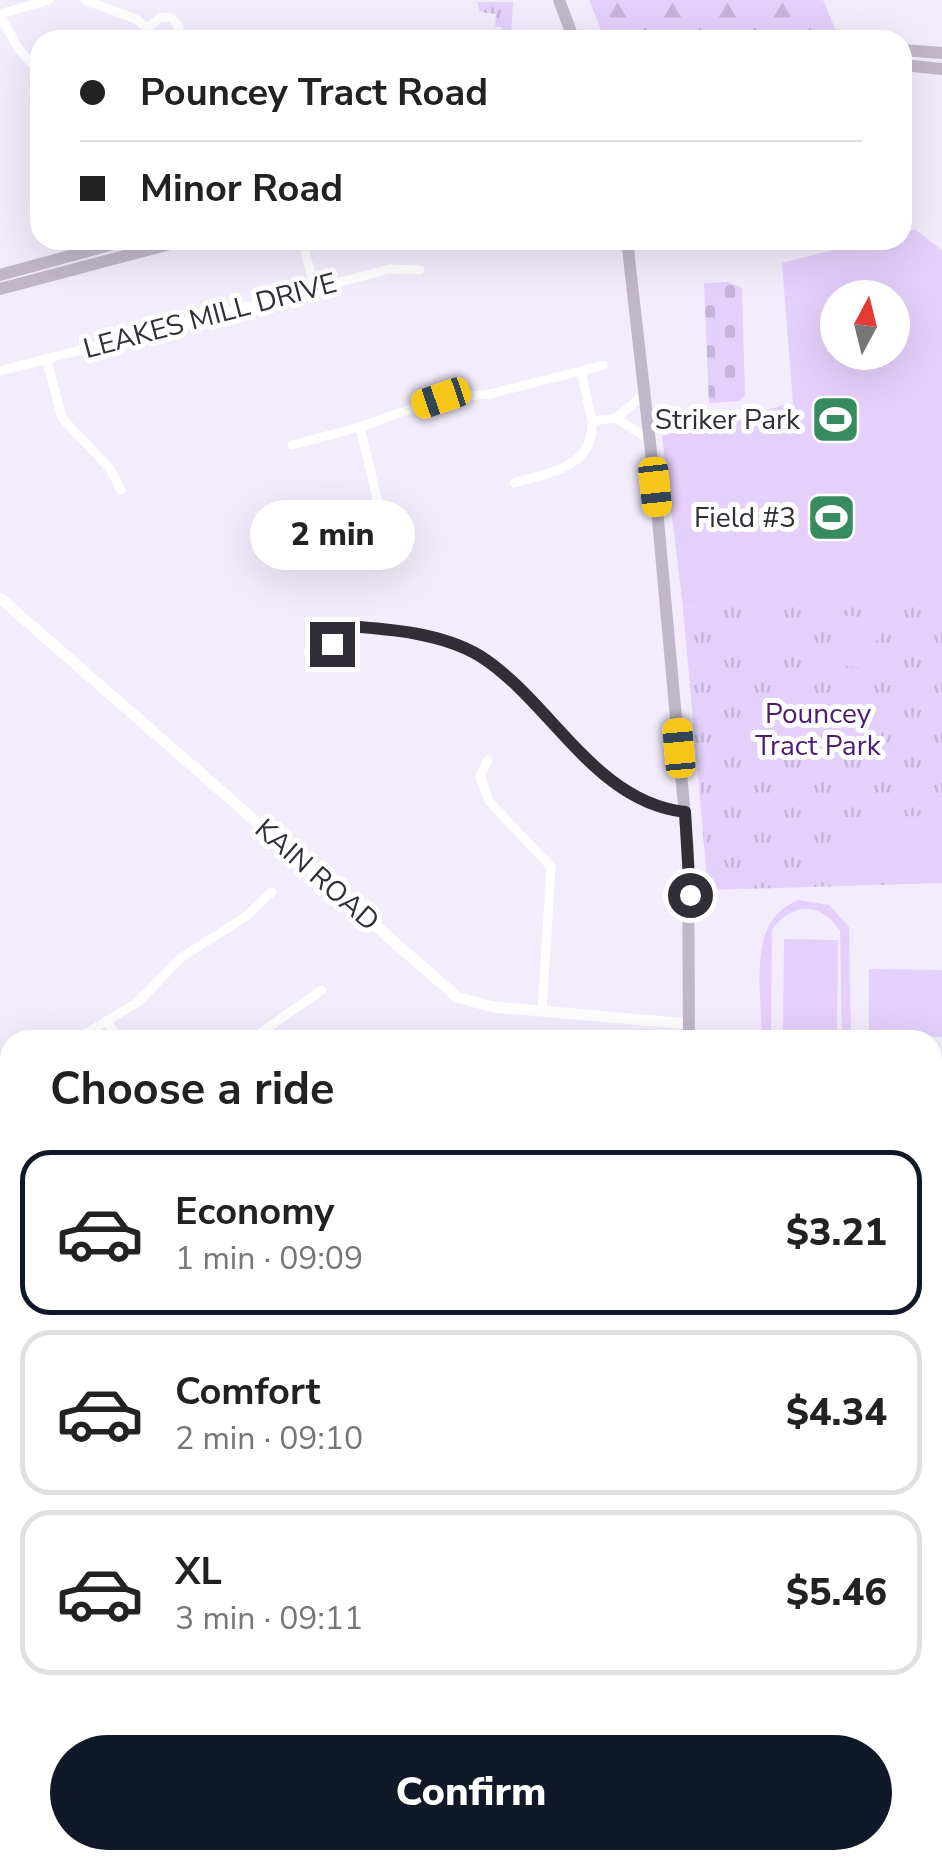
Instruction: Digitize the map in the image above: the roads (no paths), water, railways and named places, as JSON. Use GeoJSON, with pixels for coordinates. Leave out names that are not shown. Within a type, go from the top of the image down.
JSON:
{"type":"FeatureCollection","features":[{"type":"Feature","properties":{"kind":"main road"},"geometry":{"type":"LineString","coordinates":[[559,0],[570,30]]}},
{"type":"Feature","properties":{"kind":"main road"},"geometry":{"type":"LineString","coordinates":[[912,51],[942,53]]}},
{"type":"Feature","properties":{"kind":"main road"},"geometry":{"type":"LineString","coordinates":[[912,66],[942,69]]}},
{"type":"Feature","properties":{"kind":"main road"},"geometry":{"type":"LineString","coordinates":[[0,274],[90,250]]}},
{"type":"Feature","properties":{"kind":"main road"},"geometry":{"type":"LineString","coordinates":[[0,289],[147,250]]}},
{"type":"Feature","properties":{"kind":"main road"},"geometry":{"type":"LineString","coordinates":[[628,250],[646,393],[685,812],[691,918],[689,1030]]}},
{"type":"Feature","properties":{"kind":"street"},"geometry":{"type":"LineString","coordinates":[[4,0],[12,10]]}},
{"type":"Feature","properties":{"kind":"street"},"geometry":{"type":"LineString","coordinates":[[30,61],[0,15],[49,0]]}},
{"type":"Feature","properties":{"kind":"street"},"geometry":{"type":"LineString","coordinates":[[85,0],[111,6],[148,28],[161,18],[172,18],[178,30]]}},
{"type":"Feature","properties":{"kind":"street"},"geometry":{"type":"LineString","coordinates":[[304,250],[314,289]]}},
{"type":"Feature","properties":{"kind":"street","name":"LEAKES MILL DRIVE"},"geometry":{"type":"LineString","coordinates":[[0,371],[397,268],[420,270]]}},
{"type":"Feature","properties":{"kind":"street"},"geometry":{"type":"LineString","coordinates":[[46,358],[62,418],[110,469],[121,490]]}},
{"type":"Feature","properties":{"kind":"street"},"geometry":{"type":"LineString","coordinates":[[292,445],[360,427],[441,398],[490,394],[602,365]]}},
{"type":"Feature","properties":{"kind":"street"},"geometry":{"type":"LineString","coordinates":[[514,482],[572,466],[593,437],[581,371]]}},
{"type":"Feature","properties":{"kind":"street"},"geometry":{"type":"LineString","coordinates":[[592,422],[616,418],[646,393]]}},
{"type":"Feature","properties":{"kind":"street"},"geometry":{"type":"LineString","coordinates":[[616,418],[650,440]]}},
{"type":"Feature","properties":{"kind":"street"},"geometry":{"type":"LineString","coordinates":[[360,427],[384,528]]}},
{"type":"Feature","properties":{"kind":"street","name":"KAIN ROAD"},"geometry":{"type":"LineString","coordinates":[[0,598],[450,992],[476,1004],[690,1024]]}},
{"type":"Feature","properties":{"kind":"street"},"geometry":{"type":"LineString","coordinates":[[308,652],[325,649],[346,626],[402,632],[460,646],[492,665],[609,777],[653,805],[685,812]]}},
{"type":"Feature","properties":{"kind":"street"},"geometry":{"type":"LineString","coordinates":[[488,760],[480,776],[490,801],[551,867],[542,1010]]}},
{"type":"Feature","properties":{"kind":"street"},"geometry":{"type":"LineString","coordinates":[[92,1030],[138,1002],[182,957],[245,918],[272,892]]}},
{"type":"Feature","properties":{"kind":"street"},"geometry":{"type":"LineString","coordinates":[[264,1030],[322,990]]}},
{"type":"Feature","properties":{"kind":"street"},"geometry":{"type":"LineString","coordinates":[[107,1021],[113,1030]]}},
{"type":"Feature","properties":{"kind":"place","name":"Striker Park"},"geometry":{"type":"Point","coordinates":[835,420]}},
{"type":"Feature","properties":{"kind":"place","name":"Field #3"},"geometry":{"type":"Point","coordinates":[831,518]}},
{"type":"Feature","properties":{"kind":"park label","name":"Pouncey Tract Park"},"geometry":{"type":"Point","coordinates":[818,730]}}]}
